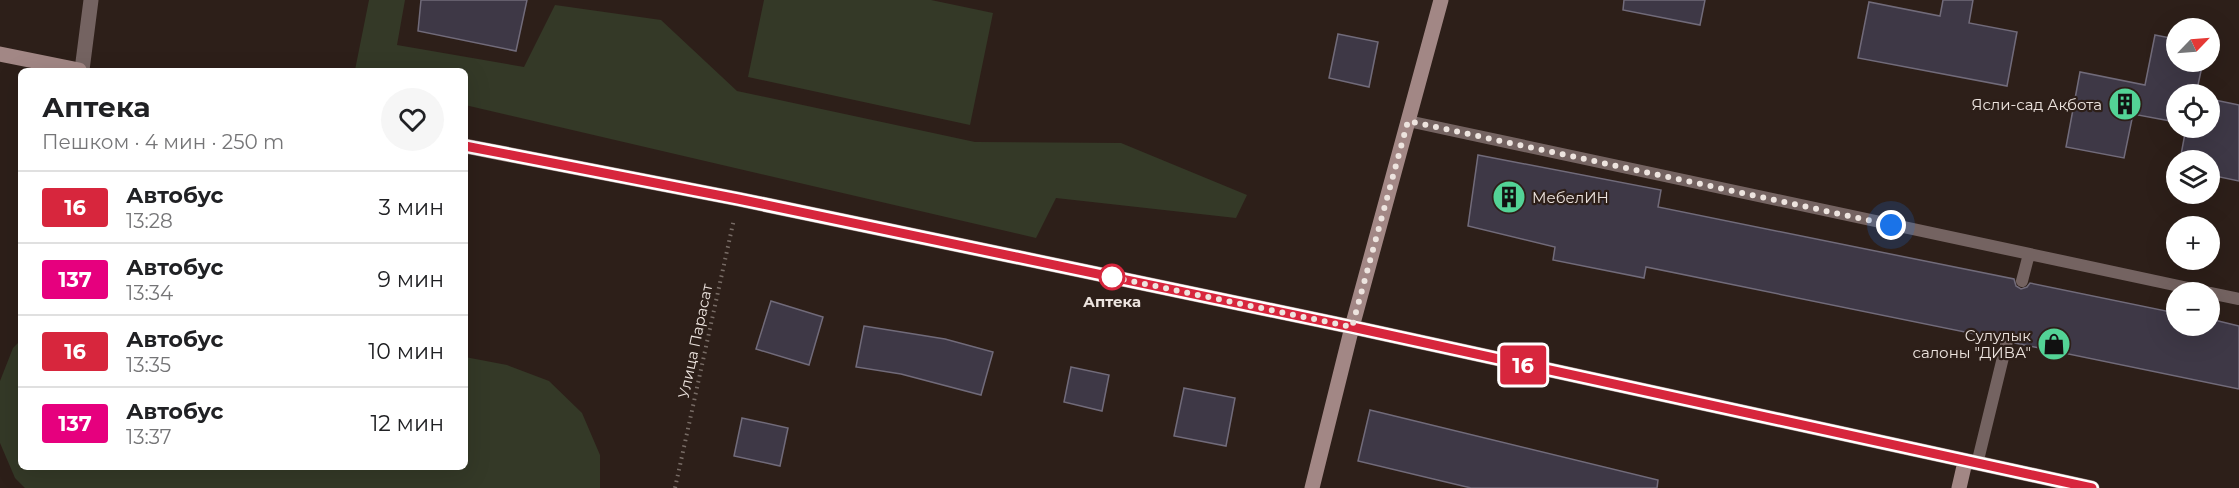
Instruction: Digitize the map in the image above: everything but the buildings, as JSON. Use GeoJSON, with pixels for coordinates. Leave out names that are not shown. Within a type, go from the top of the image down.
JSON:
{"type":"FeatureCollection","features":[{"type":"Feature","properties":{"kind":"street"},"geometry":{"type":"LineString","coordinates":[[80,68],[91,0]]}},
{"type":"Feature","properties":{"kind":"street"},"geometry":{"type":"LineString","coordinates":[[1312,488],[1352,327],[1441,0]]}},
{"type":"Feature","properties":{"kind":"street"},"geometry":{"type":"LineString","coordinates":[[0,54],[70,68]]}},
{"type":"Feature","properties":{"kind":"street"},"geometry":{"type":"LineString","coordinates":[[468,147],[738,199],[1352,327],[2092,488]]}},
{"type":"Feature","properties":{"kind":"street"},"geometry":{"type":"LineString","coordinates":[[1959,488],[1971,463]]}},
{"type":"Feature","properties":{"kind":"lane"},"geometry":{"type":"LineString","coordinates":[[1408,121],[2166,284]]}},
{"type":"Feature","properties":{"kind":"lane"},"geometry":{"type":"LineString","coordinates":[[2022,281],[2029,254]]}},
{"type":"Feature","properties":{"kind":"lane"},"geometry":{"type":"LineString","coordinates":[[2220,295],[2239,299]]}},
{"type":"Feature","properties":{"kind":"lane"},"geometry":{"type":"LineString","coordinates":[[1971,463],[2007,341]]}},
{"type":"Feature","properties":{"kind":"path","name":"Улица Парасат"},"geometry":{"type":"LineString","coordinates":[[675,488],[738,199]]}},
{"type":"Feature","properties":{"kind":"green space"},"geometry":{"type":"Polygon","coordinates":[[[369,0],[405,0],[397,45],[524,67],[555,5],[661,20],[737,91],[975,142],[1121,143],[1247,195],[1236,218],[1056,198],[1036,238],[468,106],[468,68],[355,68],[369,0]]]}},
{"type":"Feature","properties":{"kind":"green space"},"geometry":{"type":"Polygon","coordinates":[[[764,0],[931,0],[993,13],[970,125],[748,77],[764,0]]]}},
{"type":"Feature","properties":{"kind":"green space"},"geometry":{"type":"Polygon","coordinates":[[[18,343],[18,470],[468,470],[468,358],[507,365],[549,381],[582,413],[600,455],[600,488],[25,488],[15,478],[0,443],[0,381],[13,348],[18,343]]]}},
{"type":"Feature","properties":{"kind":"bus line","name":"16"},"geometry":{"type":"LineString","coordinates":[[468,147],[738,199],[1352,327],[2092,488]]}},
{"type":"Feature","properties":{"kind":"place","name":"Ясли-сад Ақбота"},"geometry":{"type":"Point","coordinates":[2125,104]}},
{"type":"Feature","properties":{"kind":"place","name":"МебелИН"},"geometry":{"type":"Point","coordinates":[1509,197]}},
{"type":"Feature","properties":{"kind":"place","name":"Аптека"},"geometry":{"type":"Point","coordinates":[1112,277]}},
{"type":"Feature","properties":{"kind":"place","name":"Сулулык салоны \"ДИВА\""},"geometry":{"type":"Point","coordinates":[2054,344]}},
{"type":"Feature","properties":{"kind":"route"},"geometry":{"type":"LineString","coordinates":[[1112,277],[1102,275],[1352,327],[1408,121],[1891,225]]}}]}
